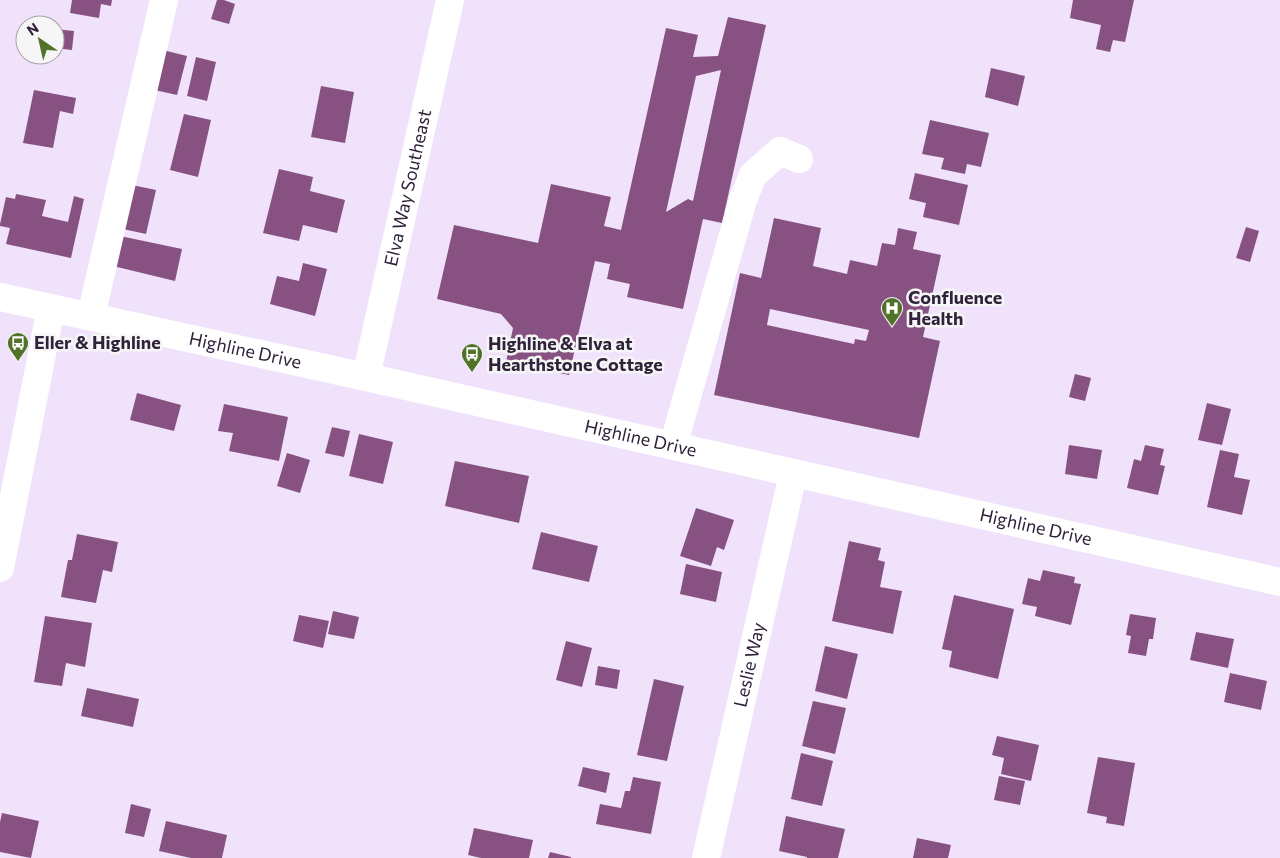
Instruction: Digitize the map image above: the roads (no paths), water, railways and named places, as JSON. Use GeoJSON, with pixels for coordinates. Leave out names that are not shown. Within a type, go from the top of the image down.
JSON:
{"type":"FeatureCollection","features":[{"type":"Feature","properties":{"kind":"street"},"geometry":{"type":"LineString","coordinates":[[91,316],[164,0]]}},
{"type":"Feature","properties":{"kind":"street","name":"Elva Way Southeast"},"geometry":{"type":"LineString","coordinates":[[366,377],[450,0]]}},
{"type":"Feature","properties":{"kind":"street"},"geometry":{"type":"LineString","coordinates":[[673,446],[743,200],[753,175],[780,150],[799,159]]}},
{"type":"Feature","properties":{"kind":"street","name":"Highline Drive"},"geometry":{"type":"LineString","coordinates":[[0,297],[1280,582]]}},
{"type":"Feature","properties":{"kind":"street"},"geometry":{"type":"LineString","coordinates":[[0,568],[51,308]]}},
{"type":"Feature","properties":{"kind":"street","name":"Leslie Way"},"geometry":{"type":"LineString","coordinates":[[706,858],[793,474]]}},
{"type":"Feature","properties":{"kind":"place","name":"Confluence Health"},"geometry":{"type":"Point","coordinates":[892,327]}},
{"type":"Feature","properties":{"kind":"place","name":"Eller & Highline"},"geometry":{"type":"Point","coordinates":[18,362]}},
{"type":"Feature","properties":{"kind":"place","name":"Highline & Elva at Hearthstone Cottage"},"geometry":{"type":"Point","coordinates":[472,373]}}]}
